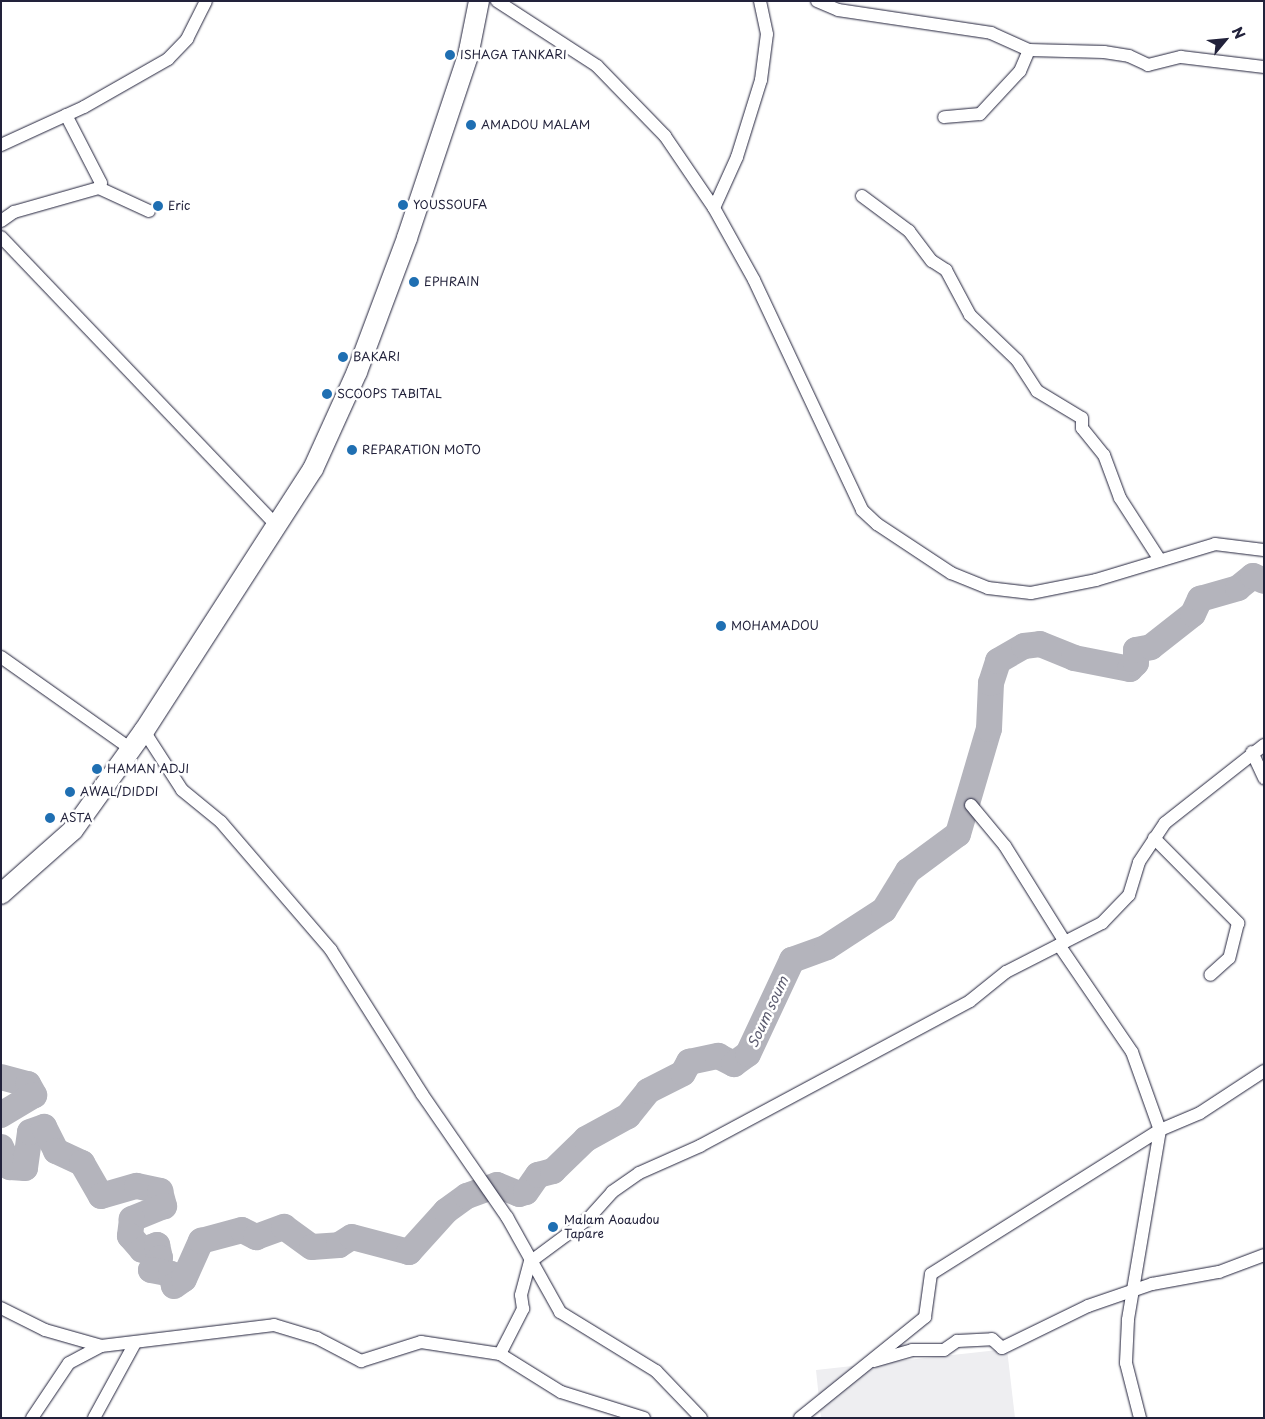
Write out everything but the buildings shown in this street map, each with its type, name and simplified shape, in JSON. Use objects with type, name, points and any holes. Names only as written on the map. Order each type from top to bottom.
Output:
[{"type":"main road","points":[[1,894],[74,830],[144,731],[313,469],[357,372],[468,56],[478,1]]},
{"type":"street","points":[[1,145],[66,115],[168,58],[188,39],[206,1]]},
{"type":"street","points":[[497,1],[597,66],[665,136],[714,208],[754,280],[862,510],[877,524],[951,573],[988,588],[1031,593],[1096,580],[1215,544],[1264,550]]},
{"type":"street","points":[[714,208],[737,157],[760,80],[767,34],[760,1]]},
{"type":"street","points":[[816,1],[838,10],[991,33],[1029,50],[1104,52],[1129,56],[1148,65],[1181,57],[1264,67]]},
{"type":"street","points":[[944,117],[980,114],[1020,71],[1029,50]]},
{"type":"street","points":[[66,115],[101,183],[99,188]]},
{"type":"street","points":[[1,221],[14,212],[99,188],[149,211]]},
{"type":"street","points":[[862,196],[909,231],[932,261],[946,270],[970,316],[1017,360],[1037,391],[1082,418],[1082,428],[1104,455],[1120,498],[1160,560]]},
{"type":"street","points":[[1,237],[277,526]]},
{"type":"street","points":[[1,657],[131,749]]},
{"type":"street","points":[[144,731],[182,790],[221,822],[331,950],[422,1094],[508,1217],[530,1262],[560,1312],[656,1371],[701,1418]]},
{"type":"street","points":[[500,1354],[523,1309],[521,1295],[530,1262],[640,1173],[700,1146],[970,1001],[1006,972],[1115,914],[1154,838],[1165,823],[1264,744]]},
{"type":"street","points":[[1252,752],[1264,778]]},
{"type":"street","points":[[971,805],[1005,846],[1062,943],[1132,1052],[1160,1130],[1131,1292],[1126,1363],[1140,1418]]},
{"type":"street","points":[[1154,838],[1238,923],[1229,958],[1210,975]]},
{"type":"street","points":[[800,1418],[925,1317],[931,1274],[1160,1130],[1200,1114],[1264,1071]]},
{"type":"street","points":[[867,1363],[912,1350],[944,1350],[957,1341],[992,1339],[1002,1348],[1088,1306],[1186,1276],[1219,1272],[1264,1255]]},
{"type":"street","points":[[1,1308],[45,1330],[102,1346],[135,1343],[160,1336],[274,1325],[317,1338],[361,1362],[421,1342],[500,1354],[561,1392],[644,1418]]},
{"type":"street","points":[[94,1418],[135,1343]]},
{"type":"street","points":[[32,1418],[70,1363],[102,1346]]},
{"type":"shaded area","points":[[1007,1349],[1015,1418],[821,1418],[816,1370]]},
{"type":"waterway","name":"Soum soum","points":[[1,1147],[10,1167],[25,1168],[30,1132],[44,1127],[56,1151],[82,1163],[101,1196],[137,1186],[160,1191],[164,1206],[132,1219],[130,1236],[142,1250],[157,1245],[160,1258],[151,1270],[171,1274],[174,1286],[184,1279],[201,1241],[242,1230],[256,1237],[284,1227],[312,1247],[339,1245],[352,1237],[409,1252],[446,1211],[467,1196],[497,1185],[519,1194],[526,1192],[538,1175],[553,1171],[586,1139],[628,1116],[648,1091],[683,1073],[689,1062],[718,1056],[734,1064],[748,1054],[792,960],[827,947],[884,910],[908,871],[958,834],[989,729],[991,683],[998,661],[1024,646],[1040,644],[1074,658],[1130,669],[1136,663],[1136,650],[1151,647],[1193,614],[1200,599],[1238,588],[1253,576],[1264,581]]},
{"type":"waterway","name":"Soum soum","points":[[1,1077],[28,1084],[34,1095],[1,1115]]},
{"type":"place","name":"ISHAGA TANKARI","points":[[450,55]]},
{"type":"place","name":"AMADOU MALAM","points":[[471,125]]},
{"type":"place","name":"YOUSSOUFA","points":[[403,205]]},
{"type":"place","name":"Eric","points":[[158,206]]},
{"type":"place","name":"EPHRAIN","points":[[414,282]]},
{"type":"place","name":"BAKARI","points":[[343,357]]},
{"type":"place","name":"SCOOPS TABITAL","points":[[327,394]]},
{"type":"place","name":"REPARATION MOTO","points":[[352,450]]},
{"type":"place","name":"MOHAMADOU","points":[[721,626]]},
{"type":"place","name":"HAMAN ADJI","points":[[97,769]]},
{"type":"place","name":"AWAL/DIDDI","points":[[70,792]]},
{"type":"place","name":"ASTA","points":[[50,818]]},
{"type":"place","name":"Malam Aoaudou Tapare","points":[[553,1227]]}]
